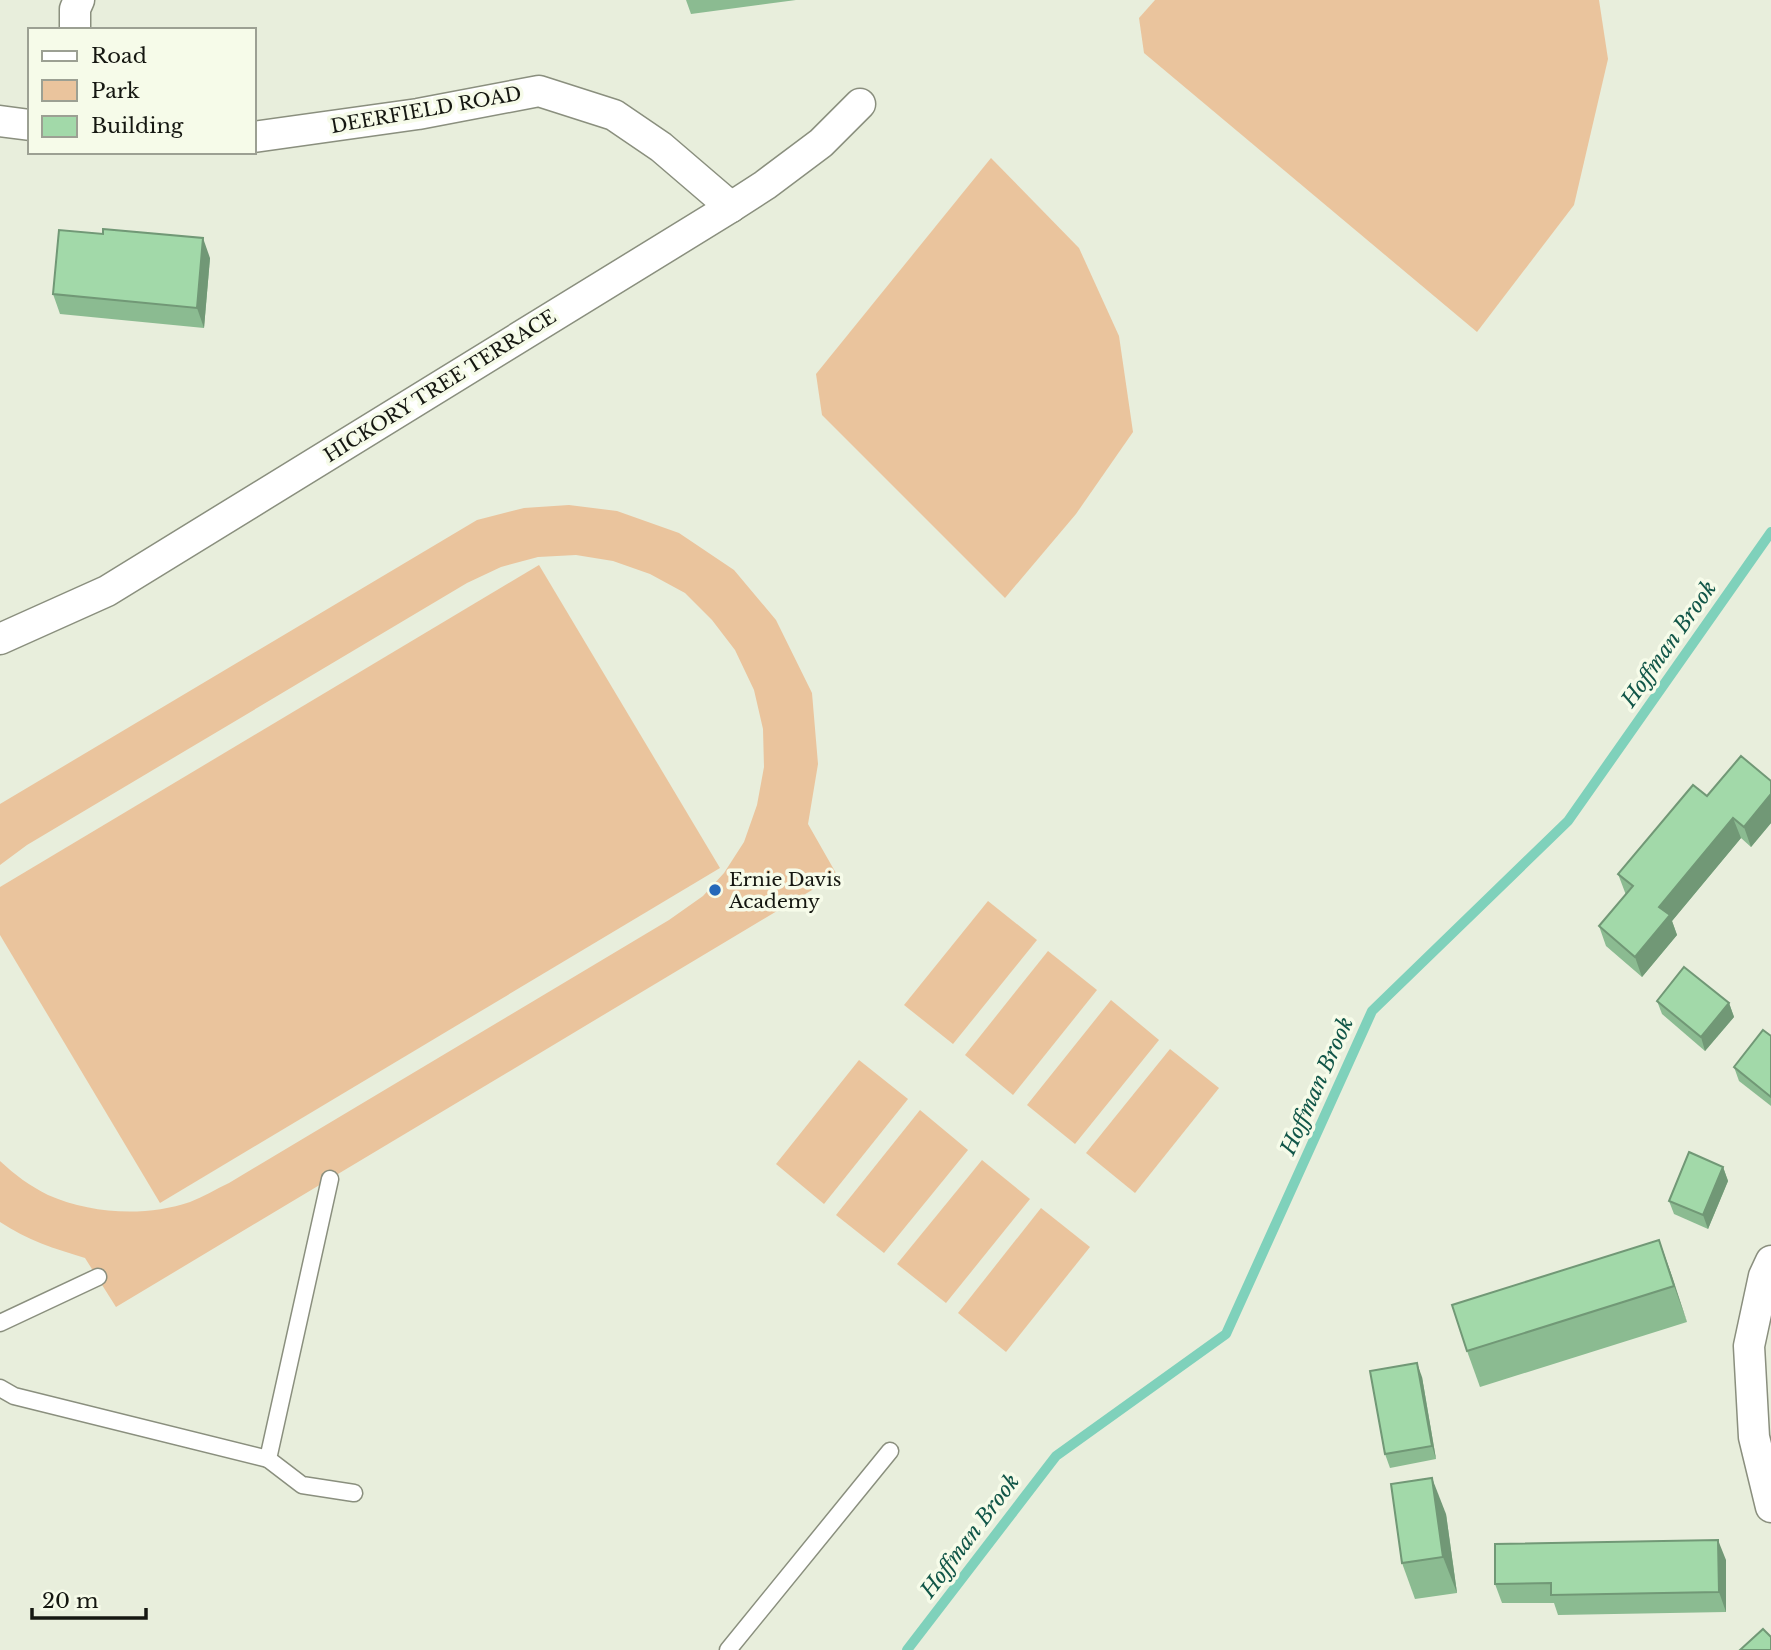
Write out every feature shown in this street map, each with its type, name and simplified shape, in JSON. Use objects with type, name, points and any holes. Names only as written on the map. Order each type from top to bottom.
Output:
[{"type":"street","points":[[75,28],[75,9],[79,0]]},
{"type":"street","name":"DEERFIELD ROAD","points":[[256,137],[418,114],[539,91],[614,115],[661,147],[731,207]]},
{"type":"street","name":"HICKORY TREE TERRACE","points":[[0,639],[107,591],[731,207],[821,143],[860,104]]},
{"type":"street","points":[[0,121],[28,125]]},
{"type":"street","points":[[1771,1261],[1764,1276],[1749,1346],[1754,1437],[1771,1507]]},
{"type":"lane","points":[[268,1459],[330,1179]]},
{"type":"lane","points":[[0,1323],[98,1278]]},
{"type":"lane","points":[[0,1388],[14,1396],[268,1459],[302,1485],[354,1493]]},
{"type":"lane","points":[[728,1650],[890,1451]]},
{"type":"green space","points":[[1155,0],[1599,0],[1608,59],[1574,205],[1477,332],[1144,53],[1139,18]]},
{"type":"green space","points":[[991,158],[1079,248],[1119,336],[1133,432],[1076,514],[1005,598],[822,415],[816,374]]},
{"type":"green space","points":[[569,505],[617,511],[679,533],[734,570],[776,620],[812,693],[818,764],[808,824],[837,875],[116,1307],[85,1258],[31,1239],[0,1222],[0,1161],[23,1180],[48,1195],[100,1210],[137,1211],[173,1207],[195,1200],[229,1183],[669,920],[703,896],[724,873],[744,842],[757,805],[764,767],[763,729],[754,690],[735,650],[712,620],[685,593],[650,574],[613,561],[576,555],[538,557],[501,567],[467,583],[27,845],[0,865],[0,804],[477,520],[524,508]]},
{"type":"green space","points":[[539,565],[720,868],[160,1203],[0,935],[0,887]]},
{"type":"green space","points":[[988,901],[1037,940],[953,1044],[904,1005]]},
{"type":"green space","points":[[1048,951],[1097,990],[1013,1095],[965,1055]]},
{"type":"green space","points":[[1111,1000],[1159,1040],[1075,1144],[1027,1105]]},
{"type":"green space","points":[[1170,1049],[1219,1088],[1135,1193],[1086,1153]]},
{"type":"green space","points":[[859,1060],[908,1099],[824,1204],[776,1164]]},
{"type":"green space","points":[[920,1110],[968,1150],[884,1253],[836,1215]]},
{"type":"green space","points":[[982,1160],[1030,1199],[946,1303],[897,1264]]},
{"type":"green space","points":[[1041,1208],[1090,1247],[1006,1352],[958,1313]]},
{"type":"building","points":[[103,229],[203,238],[197,308],[53,294],[59,230],[103,234]]},
{"type":"building","points":[[1741,756],[1771,781],[1771,794],[1744,827],[1733,818],[1659,907],[1670,915],[1635,957],[1599,926],[1633,886],[1618,874],[1693,785],[1707,796]]},
{"type":"building","points":[[1684,967],[1729,1003],[1701,1037],[1657,1001]]},
{"type":"building","points":[[1763,1030],[1771,1036],[1771,1097],[1734,1067]]},
{"type":"building","points":[[1689,1152],[1723,1167],[1703,1215],[1669,1201]]},
{"type":"building","points":[[1659,1240],[1674,1286],[1467,1351],[1452,1305]]},
{"type":"building","points":[[1417,1363],[1432,1446],[1385,1454],[1370,1371]]},
{"type":"building","points":[[1432,1478],[1443,1557],[1402,1563],[1391,1484]]},
{"type":"building","points":[[1718,1540],[1719,1592],[1551,1595],[1551,1583],[1495,1584],[1495,1544]]},
{"type":"building","points":[[1763,1629],[1771,1637],[1771,1650],[1740,1650]]},
{"type":"waterway","name":"Hoffman Brook","points":[[907,1650],[1056,1456],[1226,1334],[1372,1011],[1568,821],[1771,532]]},
{"type":"place","name":"Ernie Davis Academy","points":[[715,890]]}]
